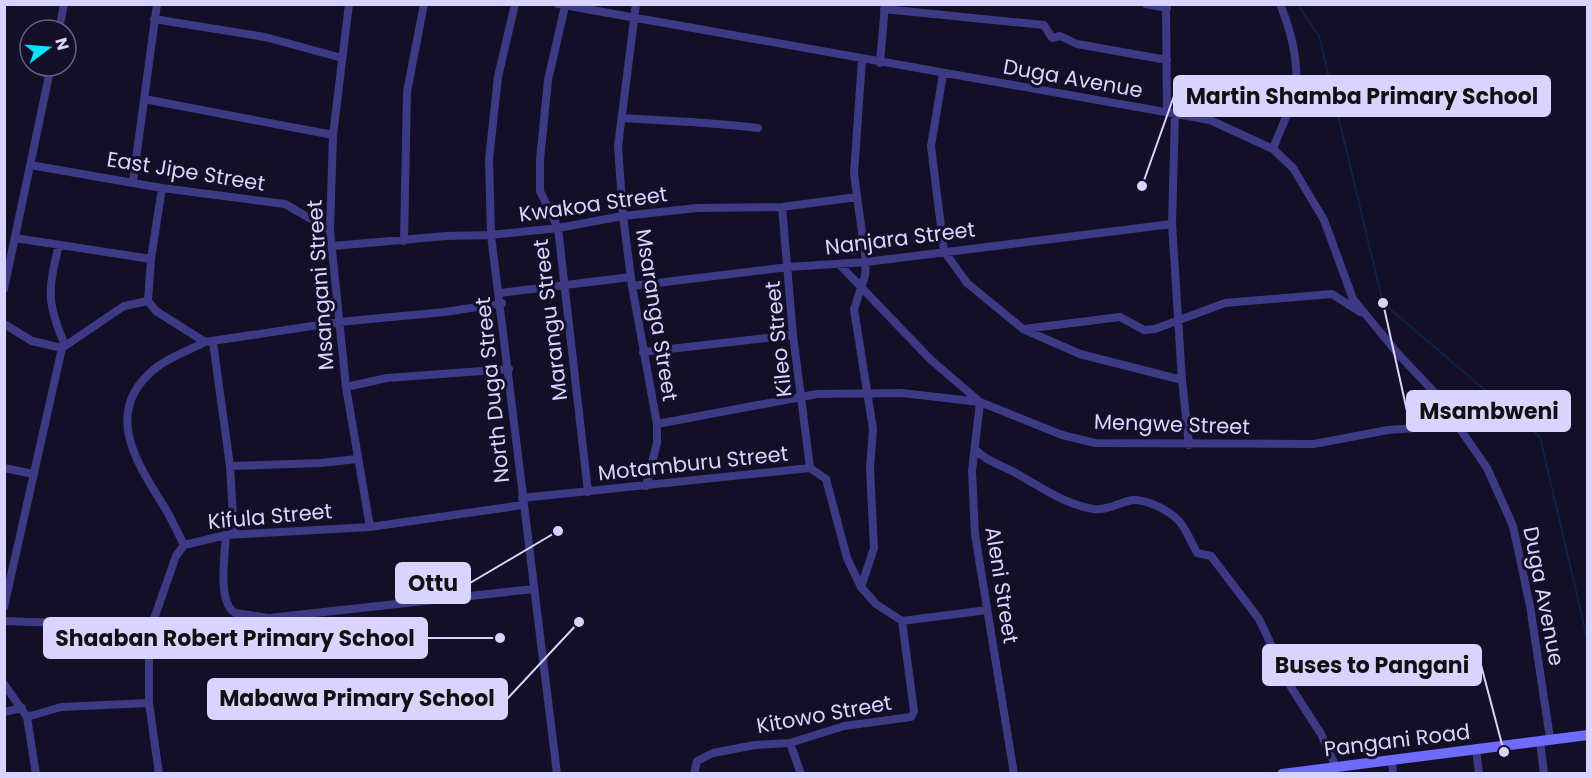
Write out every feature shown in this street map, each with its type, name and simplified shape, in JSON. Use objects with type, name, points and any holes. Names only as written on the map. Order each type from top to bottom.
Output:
[{"type":"main road","name":"Pangani Road","points":[[1282,774],[1587,735]]},
{"type":"street","points":[[134,181],[157,4]]},
{"type":"street","name":"Msangani Street","points":[[349,4],[333,135],[330,230],[346,387],[370,527]]},
{"type":"street","points":[[404,241],[407,92],[424,4]]},
{"type":"street","name":"North Duga Street","points":[[515,4],[498,77],[489,159],[492,235],[509,369],[522,501],[557,774]]},
{"type":"street","name":"Msaranga Street","points":[[636,4],[618,146],[623,216],[632,286],[657,424],[657,443],[646,486]]},
{"type":"street","points":[[1146,4],[1167,6],[1172,224],[1182,380],[1189,445]]},
{"type":"street","points":[[1273,149],[1296,84],[1295,57],[1280,4]]},
{"type":"street","name":"Duga Avenue","points":[[562,5],[1210,120],[1273,149],[1293,168],[1324,220],[1353,299],[1364,315],[1436,394],[1487,468],[1514,526],[1530,606],[1545,740],[1544,774]]},
{"type":"street","name":"Marangu Street","points":[[562,5],[548,80],[540,160],[540,190],[558,228],[588,492]]},
{"type":"street","points":[[880,63],[884,7],[1044,25],[1052,38],[1060,36],[1077,44],[1167,60]]},
{"type":"street","points":[[154,20],[265,37],[342,58]]},
{"type":"street","points":[[861,587],[874,548],[870,469],[874,446],[869,391],[856,330],[854,309],[865,276],[866,262],[854,159],[862,60]]},
{"type":"street","points":[[943,74],[931,146],[944,251],[967,283],[1023,329],[1080,354],[1182,380]]},
{"type":"street","points":[[4,289],[6,270],[15,238],[48,78]]},
{"type":"street","points":[[144,99],[333,135]]},
{"type":"street","points":[[622,118],[702,121],[758,128]]},
{"type":"street","name":"East Jipe Street","points":[[30,165],[134,181],[162,188],[285,204],[330,230]]},
{"type":"street","points":[[162,188],[151,259],[148,301],[156,311],[209,342]]},
{"type":"street","name":"Kwakoa Street","points":[[333,246],[446,236],[492,235],[697,208],[782,207],[857,197]]},
{"type":"street","name":"Kileo Street","points":[[782,207],[793,335],[810,468]]},
{"type":"street","name":"Nanjara Street","points":[[632,286],[788,267],[866,262],[1172,224]]},
{"type":"street","points":[[15,238],[151,259]]},
{"type":"street","points":[[4,607],[64,347],[49,300],[51,280],[60,245]]},
{"type":"street","name":"Mengwe Street","points":[[839,264],[930,359],[980,402],[1062,435],[1095,442],[1189,445],[1314,444],[1388,430],[1457,425]]},
{"type":"street","points":[[500,293],[631,276]]},
{"type":"street","points":[[1023,329],[1120,317],[1144,330],[1179,321],[1225,303],[1332,294],[1364,315]]},
{"type":"street","points":[[4,324],[32,341],[64,347],[124,306],[148,301]]},
{"type":"street","points":[[184,545],[134,457],[126,427],[130,401],[140,383],[157,366],[209,342],[339,322],[445,312],[501,303]]},
{"type":"street","points":[[643,352],[793,335]]},
{"type":"street","points":[[209,342],[230,466],[230,535],[223,583],[227,605],[235,613],[269,618],[534,589]]},
{"type":"street","points":[[346,387],[387,378],[509,369]]},
{"type":"street","points":[[657,424],[802,395],[869,391],[980,402]]},
{"type":"street","name":"Aleni Street","points":[[980,402],[972,501],[1014,774]]},
{"type":"street","points":[[975,449],[984,459],[1009,469],[1049,494],[1070,502],[1092,509],[1106,509],[1129,501],[1143,501],[1181,523],[1197,553],[1211,556],[1259,619],[1291,687],[1321,734],[1336,767]]},
{"type":"street","points":[[230,466],[307,462],[321,464],[357,459]]},
{"type":"street","points":[[4,468],[34,474]]},
{"type":"street","name":"Motamburu Street","points":[[522,501],[810,468],[826,479],[847,558],[861,587],[876,604],[902,621]]},
{"type":"street","name":"Kifula Street","points":[[159,774],[149,703],[149,633],[176,556],[184,545],[230,535],[370,527],[522,501]]},
{"type":"street","points":[[902,621],[987,610]]},
{"type":"street","points":[[4,621],[88,624],[149,633]]},
{"type":"street","name":"Kitowo Street","points":[[694,774],[697,761],[713,753],[755,745],[790,743],[844,726],[910,717],[914,711],[902,621]]},
{"type":"street","points":[[4,684],[27,717],[36,774]]},
{"type":"street","points":[[27,717],[62,707],[149,703]]},
{"type":"street","points":[[4,712],[22,708]]},
{"type":"street","points":[[790,743],[801,774]]},
{"type":"street","points":[[1476,749],[1479,774]]},
{"type":"street","points":[[1392,760],[1393,774]]},
{"type":"waterway","points":[[1297,4],[1319,36],[1383,303],[1540,437],[1588,642]]},
{"type":"place","name":"Martin Shamba Primary School","points":[[1142,186]]},
{"type":"place","name":"Msambweni","points":[[1383,303]]},
{"type":"place","name":"Ottu","points":[[558,531]]},
{"type":"place","name":"Mabawa Primary School","points":[[579,622]]},
{"type":"place","name":"Shaaban Robert Primary School","points":[[500,638]]},
{"type":"place","name":"Buses to Pangani","points":[[1504,752]]}]
